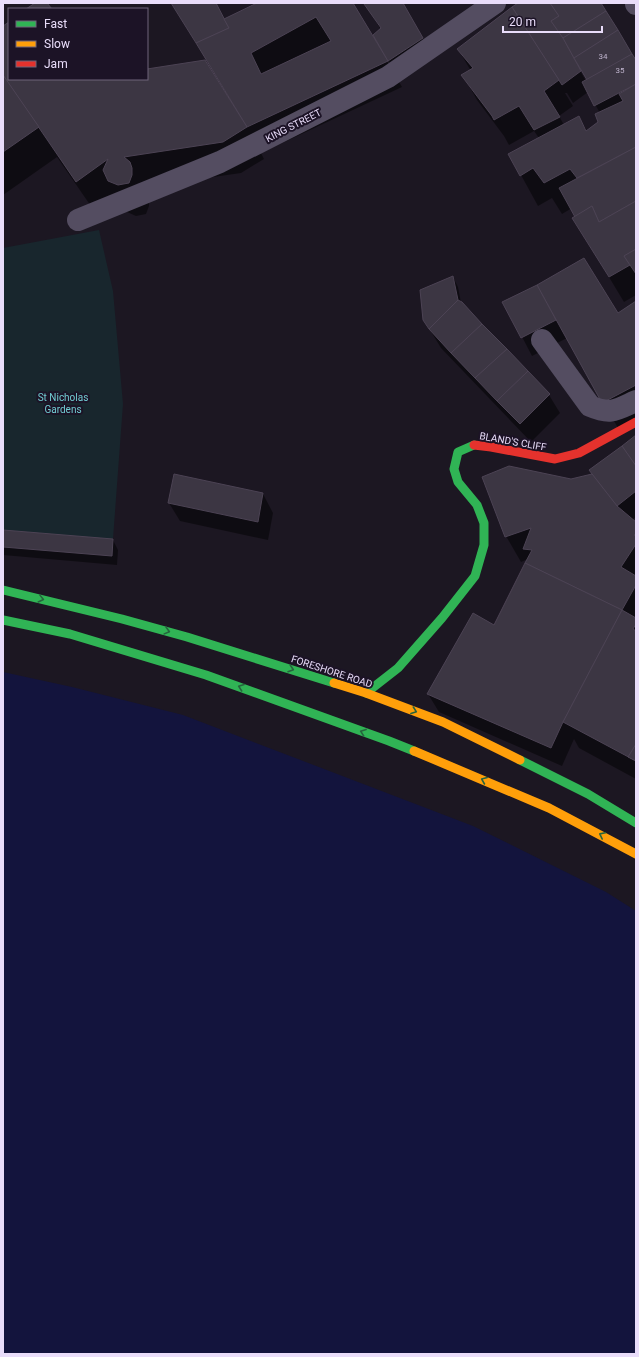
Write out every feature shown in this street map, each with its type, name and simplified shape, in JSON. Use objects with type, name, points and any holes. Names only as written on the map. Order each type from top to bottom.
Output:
[{"type":"street","name":"KING STREET","points":[[78,220],[220,162],[388,77],[495,3]]},
{"type":"street","points":[[542,340],[590,406],[600,410],[613,411],[636,401]]},
{"type":"street","name":"BLAND'S CLIFF","points":[[366,693],[398,668],[442,618],[474,576],[484,545],[484,523],[477,505],[458,482],[454,469],[458,452],[472,445],[491,447],[554,459],[579,453],[636,422]]},
{"type":"street","name":"FORESHORE ROAD","points":[[3,590],[122,619],[187,637],[366,693],[443,722],[588,794],[636,822]]},
{"type":"street","points":[[3,620],[70,634],[206,674],[388,741],[549,808],[636,854]]},
{"type":"green space","name":"St Nicholas Gardens","points":[[99,230],[113,291],[123,404],[113,539],[3,530],[3,248]]},
{"type":"shaded area","points":[[3,672],[72,687],[183,715],[473,826],[606,892],[636,911],[636,1354],[3,1354]]},
{"type":"building","points":[[35,3],[47,3],[51,8],[28,8]]},
{"type":"building","points":[[171,3],[216,3],[229,28],[196,43]]},
{"type":"building","points":[[257,3],[353,3],[388,61],[247,127],[196,43],[229,28],[224,19]],"holes":[[[316,17],[331,41],[261,74],[251,53]]]},
{"type":"building","points":[[403,3],[423,38],[388,61],[373,35],[381,28],[364,4]]},
{"type":"building","points":[[518,3],[550,3],[559,16],[551,21],[563,38],[581,71],[562,85],[512,7]]},
{"type":"building","points":[[550,3],[601,3],[606,11],[563,38],[551,21],[559,16]]},
{"type":"building","points":[[512,7],[559,80],[544,91],[560,117],[534,130],[519,106],[494,120],[461,75],[473,68],[457,49]]},
{"type":"building","points":[[606,11],[618,30],[574,58],[563,38]]},
{"type":"building","points":[[8,23],[8,80],[148,80],[148,69],[205,60],[247,127],[223,142],[124,157],[130,162],[132,168],[132,175],[129,183],[118,185],[108,181],[103,170],[108,159],[76,182],[3,75],[3,26]]},
{"type":"building","points":[[618,30],[632,54],[587,80],[574,58]]},
{"type":"building","points":[[632,54],[636,60],[636,84],[594,106],[582,82]]},
{"type":"building","points":[[3,75],[39,127],[3,152]]},
{"type":"building","points":[[636,84],[636,147],[577,178],[570,169],[544,183],[533,168],[520,176],[508,154],[579,116],[586,131],[598,122],[595,114],[623,101],[619,94]]},
{"type":"building","points":[[636,147],[636,201],[599,222],[592,206],[575,217],[559,188]]},
{"type":"building","points":[[636,201],[636,249],[624,256],[630,265],[609,277],[572,218],[592,206],[599,222]]},
{"type":"building","points":[[636,249],[636,274],[624,256]]},
{"type":"building","points":[[584,258],[618,313],[636,301],[636,385],[602,403],[537,285]]},
{"type":"building","points":[[453,276],[458,300],[429,329],[423,320],[420,290]]},
{"type":"building","points":[[537,285],[556,320],[521,338],[502,302]]},
{"type":"building","points":[[458,300],[462,302],[482,324],[451,353],[429,329]]},
{"type":"building","points":[[482,324],[507,349],[475,378],[451,353]]},
{"type":"building","points":[[507,349],[528,371],[497,401],[475,378]]},
{"type":"building","points":[[528,371],[550,394],[520,424],[497,401]]},
{"type":"building","points":[[636,435],[636,466],[622,446]]},
{"type":"building","points":[[622,446],[636,466],[636,491],[617,506],[589,470]]},
{"type":"building","points":[[509,466],[571,479],[592,474],[617,506],[636,522],[636,534],[634,535],[636,536],[636,544],[621,567],[636,576],[636,585],[622,610],[525,563],[532,550],[523,549],[531,528],[505,537],[482,477]]},
{"type":"building","points":[[174,474],[263,493],[258,522],[168,503]]},
{"type":"building","points":[[3,530],[113,539],[112,556],[3,547]]},
{"type":"building","points":[[525,563],[622,610],[563,722],[551,748],[427,694],[473,613],[494,625]]},
{"type":"building","points":[[622,610],[636,618],[636,624],[633,629],[636,631],[636,761],[563,722]]},
{"type":"building","points":[[636,744],[636,761],[628,757]]},
{"type":"traffic: fast","points":[[366,693],[398,668],[442,618],[475,576],[484,545],[484,523],[477,505],[458,482],[454,469],[458,452],[474,445]]},
{"type":"traffic: fast","points":[[3,590],[122,619],[187,637],[334,683]]},
{"type":"traffic: fast","points":[[3,620],[70,634],[206,675],[414,751]]},
{"type":"traffic: fast","points":[[520,760],[588,794],[636,823]]},
{"type":"traffic: slow","points":[[334,683],[366,693],[443,722],[520,760]]},
{"type":"traffic: slow","points":[[414,751],[549,808],[636,854]]},
{"type":"traffic: jam","points":[[474,445],[555,459],[579,453],[636,422]]}]
